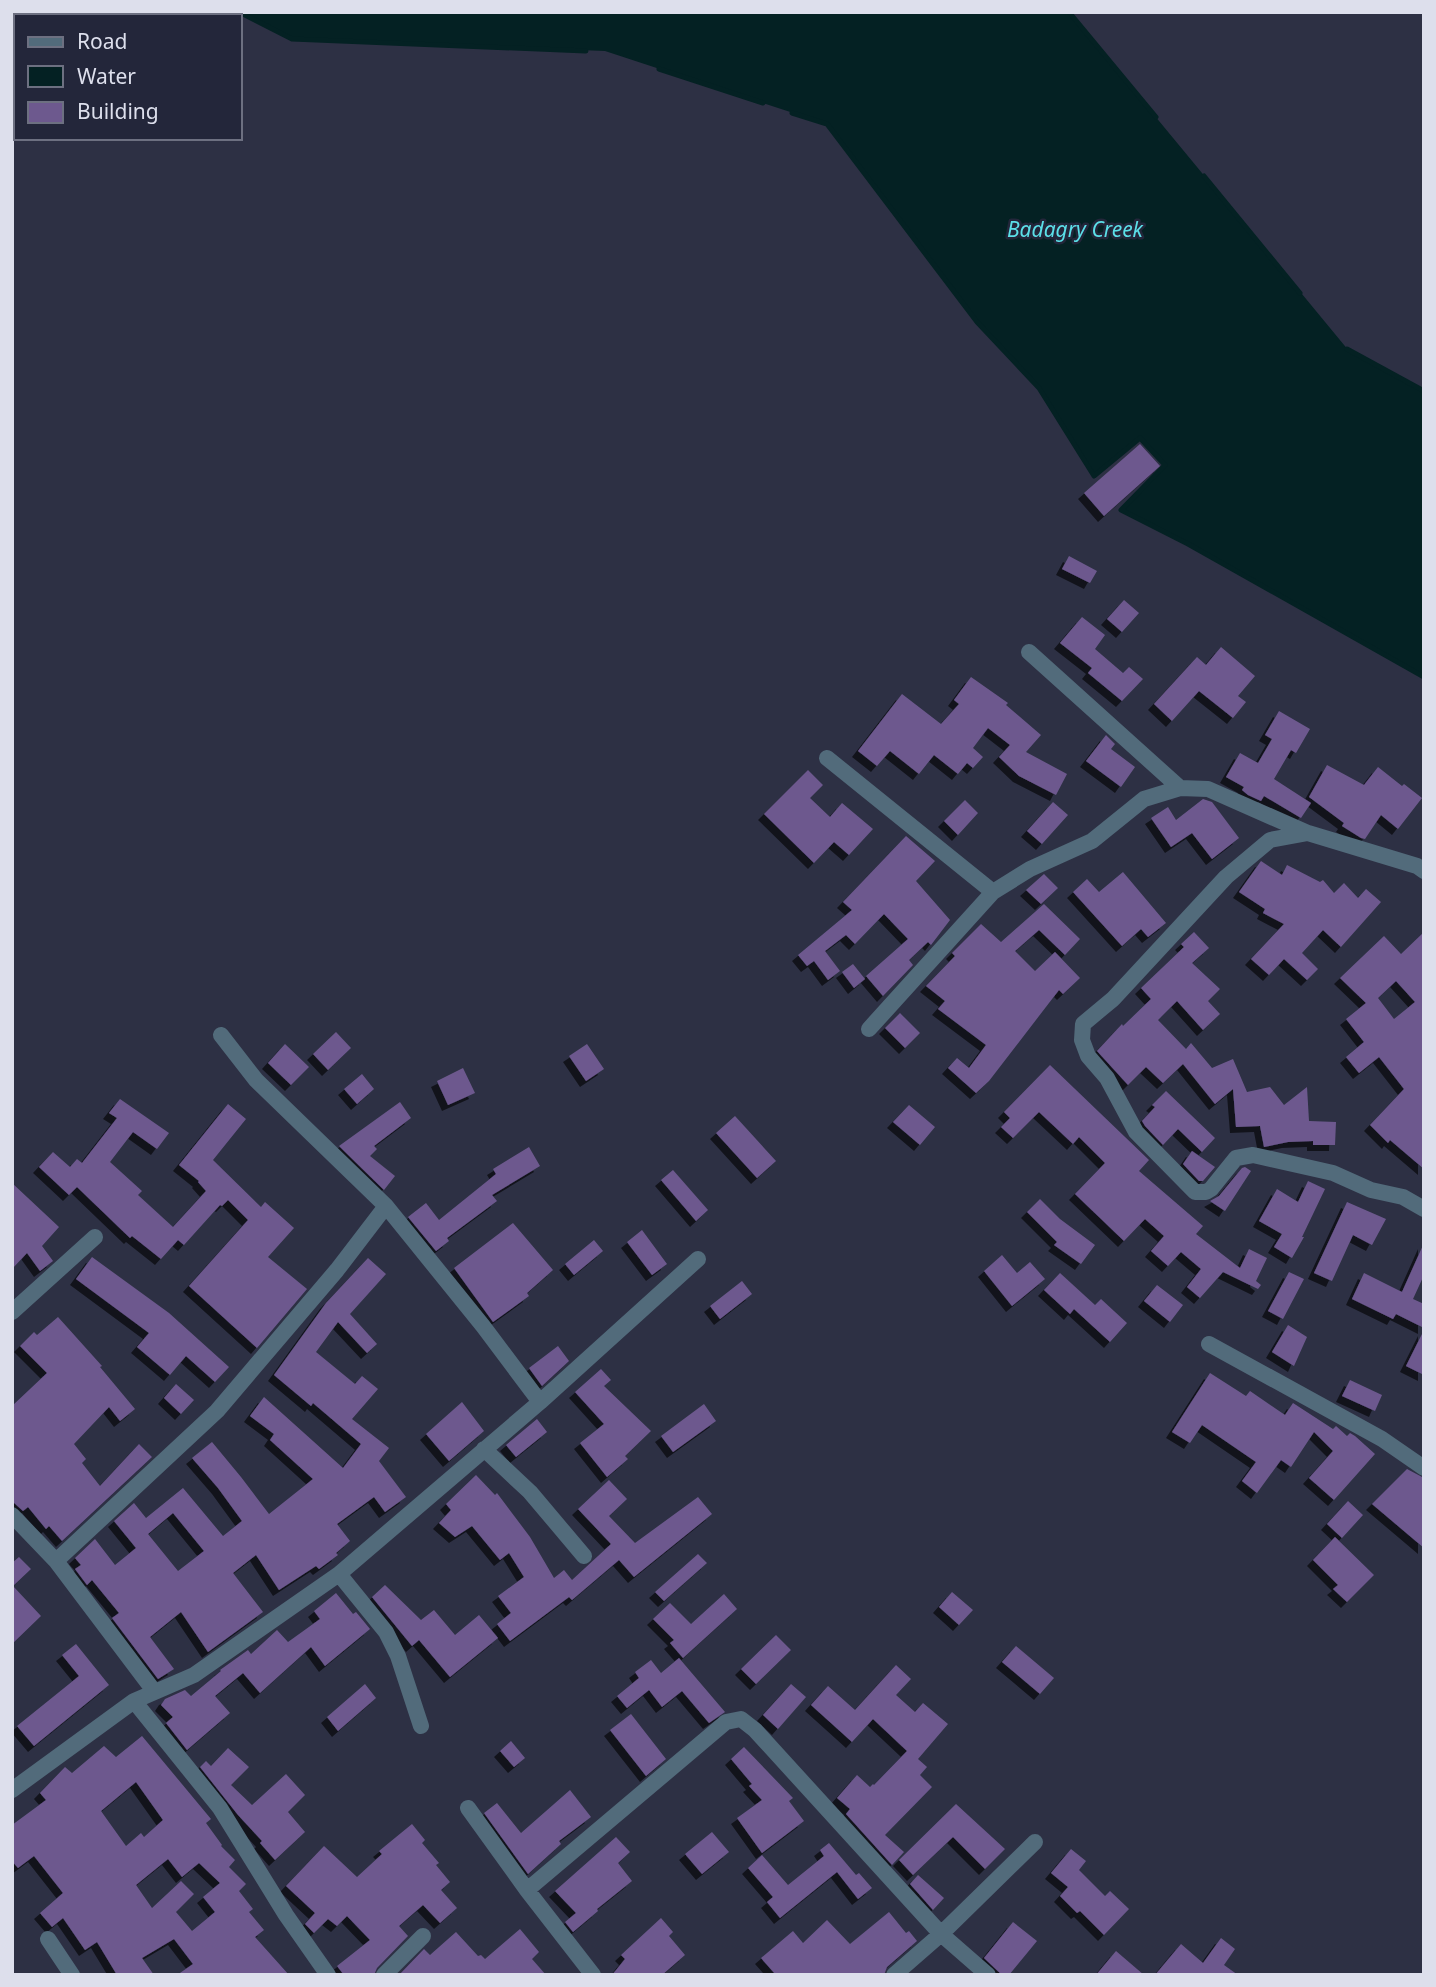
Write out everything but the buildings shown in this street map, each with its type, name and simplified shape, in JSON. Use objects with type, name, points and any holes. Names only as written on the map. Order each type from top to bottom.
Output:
[{"type":"street","points":[[1029,652],[1180,788]]},
{"type":"street","points":[[827,758],[993,892]]},
{"type":"street","points":[[869,1029],[993,892],[1030,869],[1092,841],[1144,799],[1180,788],[1208,789],[1308,833],[1417,866],[1424,871]]},
{"type":"street","points":[[1308,833],[1270,840],[1226,877],[1114,999],[1083,1024],[1082,1040],[1088,1056],[1107,1078],[1136,1132],[1195,1192],[1211,1189],[1236,1158],[1252,1155],[1333,1173],[1359,1185],[1403,1197],[1424,1209]]},
{"type":"street","points":[[221,1035],[256,1080],[386,1206],[483,1326],[540,1402]]},
{"type":"street","points":[[56,1561],[217,1411],[337,1270],[386,1206]]},
{"type":"street","points":[[12,1312],[95,1237]]},
{"type":"street","points":[[12,1790],[134,1701],[194,1675],[339,1574],[540,1402],[698,1259]]},
{"type":"street","points":[[1209,1344],[1382,1439],[1424,1468]]},
{"type":"street","points":[[484,1449],[530,1492],[584,1556]]},
{"type":"street","points":[[12,1515],[56,1561],[154,1691]]},
{"type":"street","points":[[339,1574],[386,1632],[398,1656],[421,1726]]},
{"type":"street","points":[[134,1701],[220,1808],[286,1915],[328,1975]]},
{"type":"street","points":[[527,1890],[726,1722],[741,1719],[755,1730],[941,1934],[988,1975]]},
{"type":"street","points":[[468,1808],[593,1975]]},
{"type":"street","points":[[894,1975],[941,1934],[1035,1842]]},
{"type":"street","points":[[384,1975],[423,1936]]},
{"type":"street","points":[[48,1939],[72,1975]]},
{"type":"water","name":"Badagry Creek","points":[[239,12],[1069,12],[1349,351],[1424,391],[1424,677],[1188,544],[1121,510],[1165,465],[1140,438],[1094,476],[1039,388],[977,322],[827,124],[605,51],[292,39]]},
{"type":"waterway","points":[[239,12],[292,39],[586,51]]},
{"type":"waterway","points":[[1069,12],[1156,117]]},
{"type":"waterway","points":[[659,69],[763,103]]},
{"type":"waterway","points":[[792,113],[827,124],[977,322],[1039,388],[1094,476],[1140,438],[1165,465],[1121,510],[1188,544],[1424,677]]},
{"type":"waterway","points":[[1204,176],[1300,293]]},
{"type":"waterway","points":[[1347,349],[1424,391]]}]
